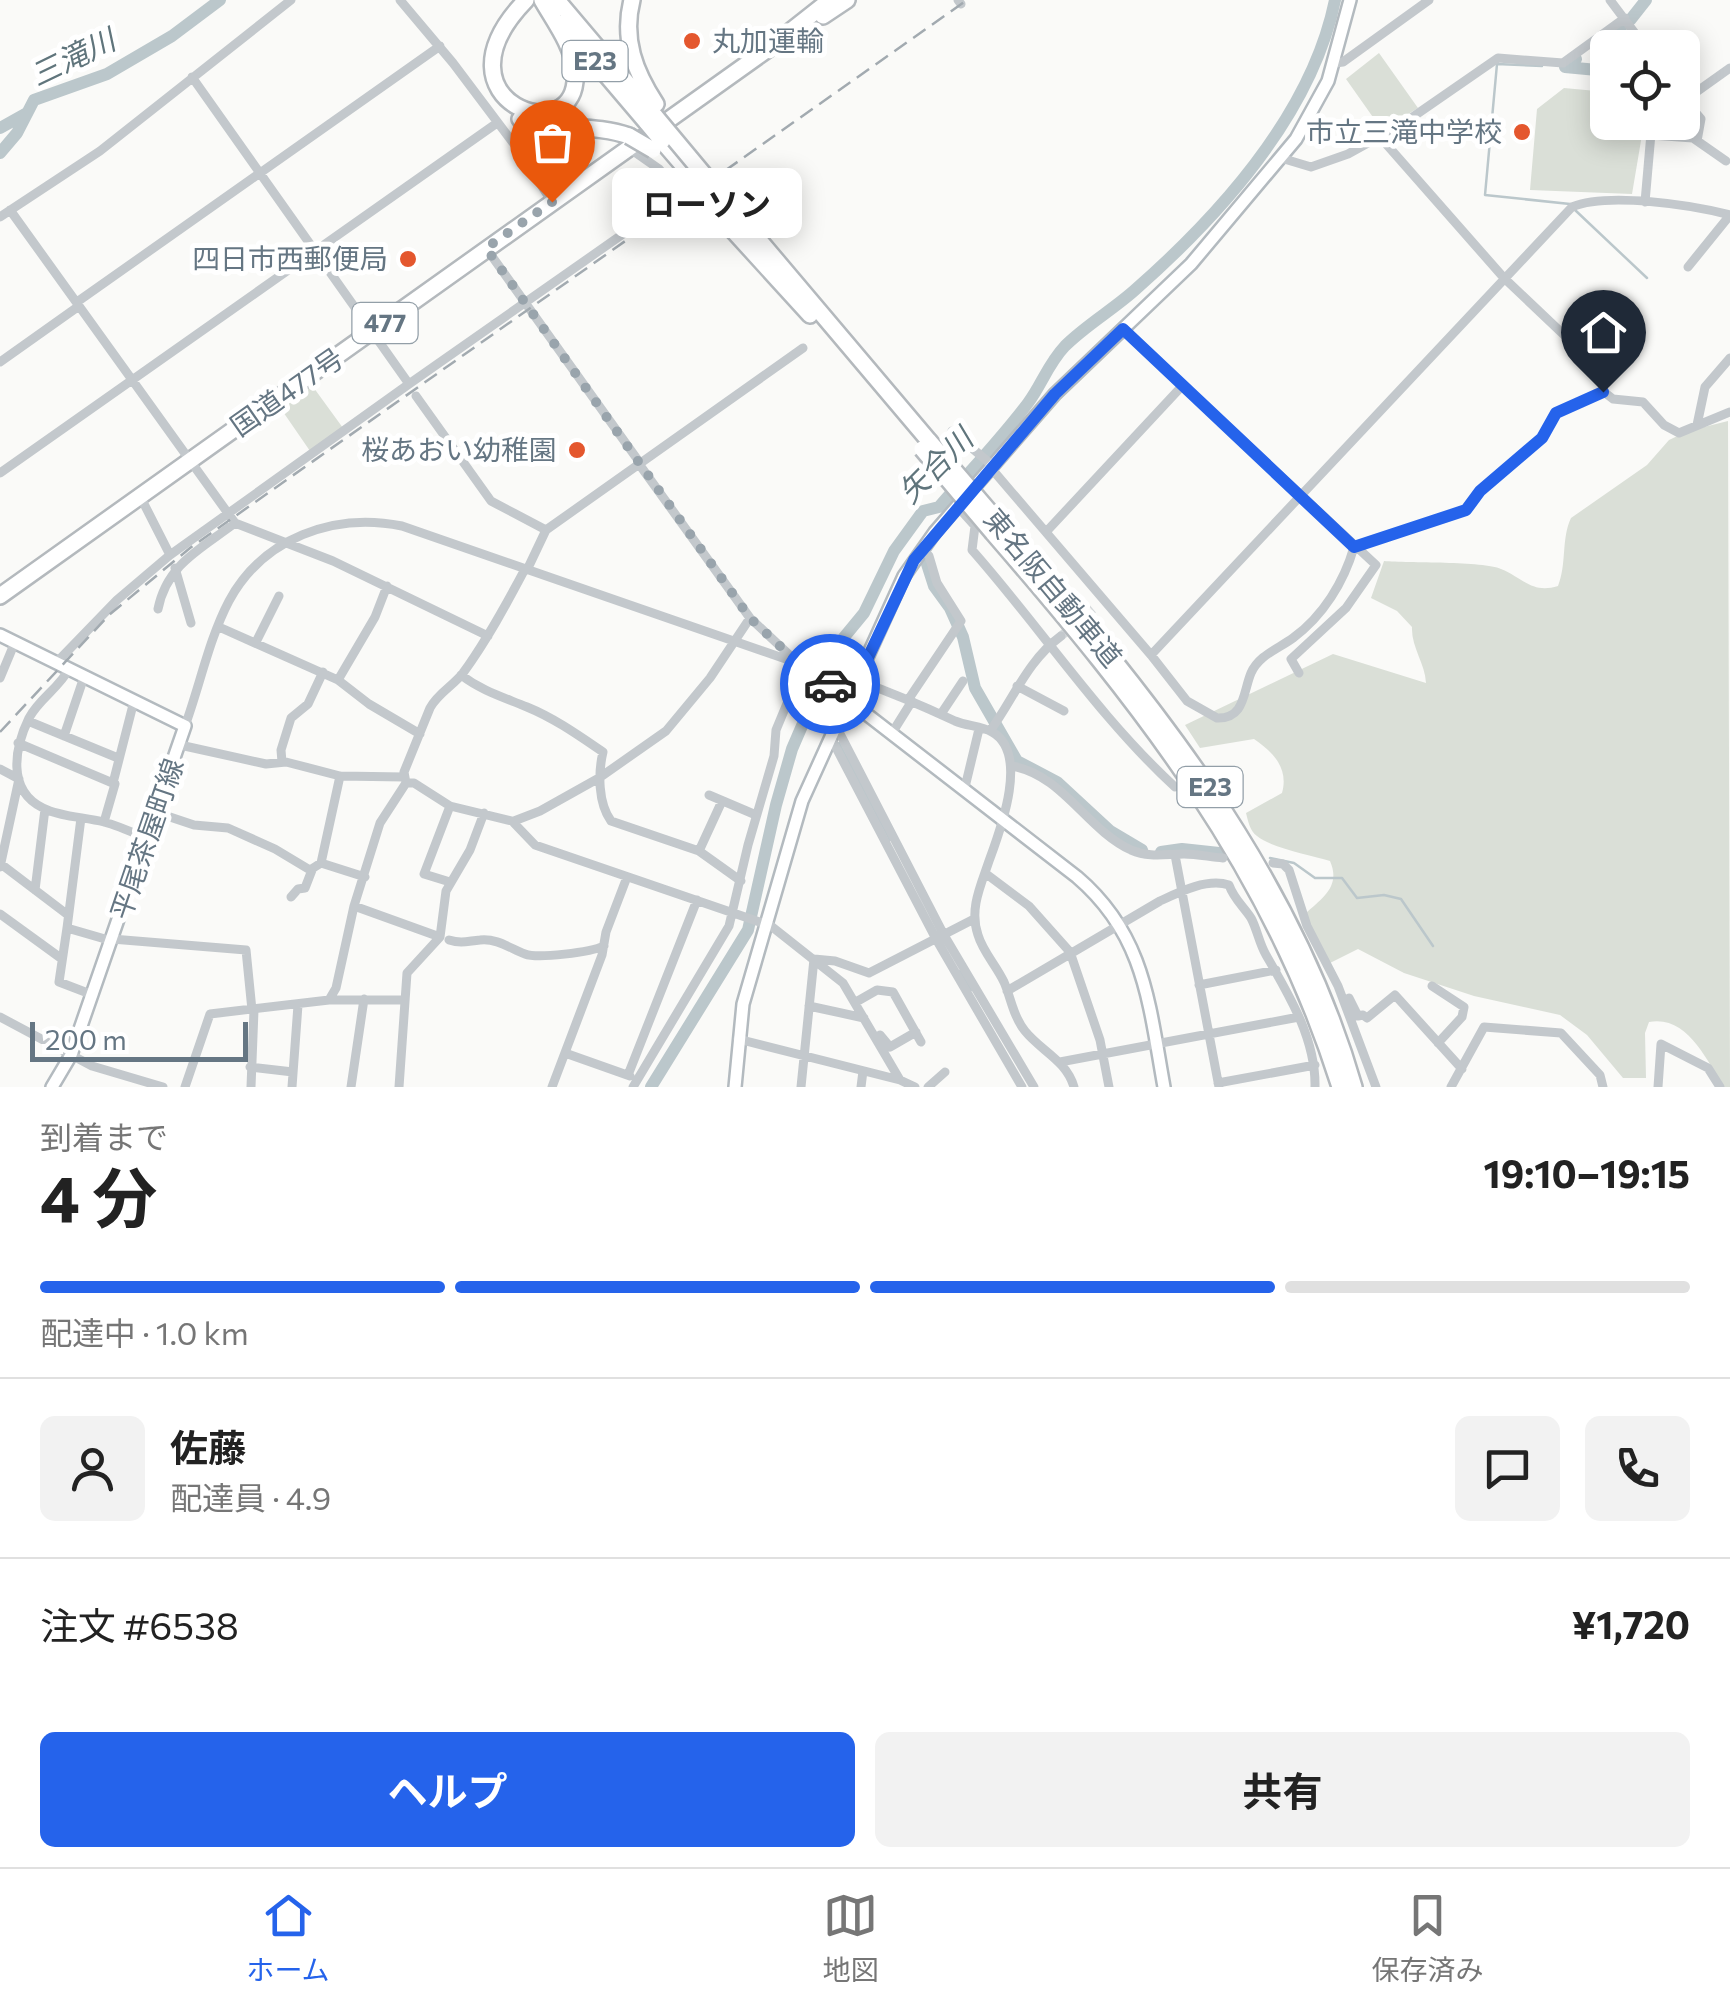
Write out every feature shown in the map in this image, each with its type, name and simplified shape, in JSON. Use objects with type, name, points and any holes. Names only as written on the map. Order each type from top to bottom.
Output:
[{"type":"highway","points":[[515,0],[496,26],[484,58],[489,90],[501,106],[518,118],[539,125],[600,128],[629,142],[658,145]]},
{"type":"highway","points":[[526,0],[498,38],[493,69],[497,86],[508,102],[524,112],[540,114],[564,103],[575,79],[573,60],[543,0]]},
{"type":"highway","name":"東名阪自動車道","points":[[543,0],[654,117],[658,145],[694,177]]},
{"type":"highway","name":"東名阪自動車道","points":[[558,0],[654,117],[694,177],[1154,710],[1231,818],[1303,950],[1354,1087]]},
{"type":"highway","points":[[632,0],[628,30],[631,53],[654,117]]},
{"type":"highway","name":"国道477号","points":[[768,49],[830,0]]},
{"type":"highway","name":"国道477号","points":[[0,596],[372,332],[629,142],[846,0]]},
{"type":"highway","name":"東名阪自動車道","points":[[712,198],[926,445]]},
{"type":"highway","name":"東名阪自動車道","points":[[997,529],[1222,826],[1290,954],[1340,1087]]},
{"type":"street","points":[[0,217],[100,151],[291,0]]},
{"type":"street","points":[[400,0],[440,46],[552,202]]},
{"type":"street","points":[[735,1087],[743,1004],[763,923],[802,801],[904,576],[957,506],[1078,369],[1190,264],[1281,158],[1308,122],[1335,63],[1350,0]]},
{"type":"street","points":[[1335,63],[1356,53],[1429,0]]},
{"type":"street","points":[[1610,0],[1633,30]]},
{"type":"street","points":[[1281,158],[1301,166],[1316,166],[1380,137],[1498,58],[1563,63],[1626,20]]},
{"type":"street","points":[[0,362],[440,46]]},
{"type":"street","points":[[1700,88],[1730,68]]},
{"type":"street","points":[[192,76],[409,384]]},
{"type":"street","points":[[0,473],[497,123]]},
{"type":"street","points":[[1380,137],[1504,278],[1602,370],[1604,392],[1613,399],[1642,402],[1677,433],[1730,412]]},
{"type":"street","points":[[1644,202],[1650,140]]},
{"type":"street","points":[[1690,140],[1726,161]]},
{"type":"street","points":[[148,839],[104,822],[45,809],[28,795],[19,780],[15,766],[18,743],[63,666],[117,600],[170,555],[680,194],[629,142]]},
{"type":"street","points":[[1151,655],[1572,207],[1584,203],[1644,202],[1730,214],[1688,267]]},
{"type":"street","points":[[10,210],[235,523],[333,561],[488,636]]},
{"type":"street","points":[[486,248],[750,618],[801,664],[837,688],[1086,885],[1120,924],[1144,982],[1164,1087]]},
{"type":"street","points":[[1123,329],[1376,565],[1346,608],[1290,659],[1299,673]]},
{"type":"street","points":[[330,1000],[380,824],[405,780],[435,700],[461,675],[488,636],[546,530],[803,348]]},
{"type":"street","points":[[1698,425],[1706,387],[1730,358]]},
{"type":"street","points":[[1046,532],[1183,385]]},
{"type":"street","points":[[952,430],[991,466],[1187,701],[1210,715],[1225,718],[1244,702],[1249,678],[1258,662],[1330,602],[1354,547],[1466,510],[1480,491],[1542,438],[1556,413],[1604,392]]},
{"type":"street","points":[[416,396],[491,501],[546,530]]},
{"type":"street","points":[[140,496],[170,555]]},
{"type":"street","points":[[957,506],[975,526],[972,550],[1128,742],[1174,787]]},
{"type":"street","points":[[158,609],[165,583],[175,568],[235,523]]},
{"type":"street","points":[[185,726],[218,627],[244,579],[260,560],[283,544],[332,525],[381,523],[416,531],[801,664]]},
{"type":"street","points":[[892,733],[957,626],[952,604],[934,577],[928,553],[922,548]]},
{"type":"street","points":[[175,568],[191,623]]},
{"type":"street","points":[[338,680],[376,617],[388,586]]},
{"type":"street","points":[[256,642],[279,596]]},
{"type":"street","points":[[1093,609],[1104,600]]},
{"type":"street","points":[[514,822],[599,778],[666,731],[750,618]]},
{"type":"street","points":[[1306,625],[1317,635]]},
{"type":"street","points":[[218,627],[338,680],[420,734]]},
{"type":"street","name":"平尾茶屋町線","points":[[0,634],[185,726],[72,1055],[52,1087]]},
{"type":"street","points":[[966,783],[990,727],[1016,686],[1061,636]]},
{"type":"street","points":[[0,678],[15,642]]},
{"type":"street","points":[[633,1080],[735,914],[756,815],[774,756],[776,730],[801,664]]},
{"type":"street","points":[[282,762],[281,750],[290,718],[308,704],[322,672]]},
{"type":"street","points":[[461,675],[490,694],[566,727],[603,752],[599,778],[608,819],[699,852],[741,881]]},
{"type":"street","points":[[64,736],[84,677]]},
{"type":"street","points":[[856,680],[941,714],[990,727],[1002,743],[1012,766],[1004,820],[976,901],[974,919],[981,943],[1022,1028],[1060,1062],[1074,1087]]},
{"type":"street","points":[[941,714],[962,681]]},
{"type":"street","points":[[1016,686],[1064,711]]},
{"type":"street","points":[[104,822],[134,701]]},
{"type":"street","points":[[28,721],[118,758]]},
{"type":"street","points":[[834,732],[1022,1087]]},
{"type":"street","points":[[18,743],[113,783]]},
{"type":"street","points":[[180,745],[340,776],[405,780],[450,806],[514,822],[535,846],[763,923],[843,983],[900,1080]]},
{"type":"street","points":[[1012,766],[1053,785],[1109,837],[1129,849],[1146,855],[1223,858]]},
{"type":"street","points":[[0,768],[19,780]]},
{"type":"street","points":[[291,897],[298,888],[305,888],[317,866],[340,776]]},
{"type":"street","points":[[19,780],[1,866],[68,915]]},
{"type":"street","points":[[709,795],[756,815]]},
{"type":"street","points":[[699,852],[722,801]]},
{"type":"street","points":[[450,806],[424,874],[450,882]]},
{"type":"street","points":[[35,890],[45,809]]},
{"type":"street","points":[[0,813],[11,818]]},
{"type":"street","points":[[158,813],[194,825],[228,828],[317,866],[365,878]]},
{"type":"street","points":[[445,938],[442,904],[484,813]]},
{"type":"street","points":[[81,818],[59,982],[92,995]]},
{"type":"street","points":[[1175,855],[1218,1085],[1315,1065]]},
{"type":"street","points":[[1274,863],[1284,864],[1289,870],[1307,926],[1338,986],[1376,1087]]},
{"type":"street","points":[[985,873],[1029,906],[1070,952],[1103,1052],[1110,1087]]},
{"type":"street","points":[[552,1087],[628,877]]},
{"type":"street","points":[[1007,991],[1182,890],[1222,882],[1229,885],[1235,900],[1251,918],[1259,942],[1298,1017],[1315,1065],[1315,1087]]},
{"type":"street","points":[[633,1080],[697,900]]},
{"type":"street","points":[[354,906],[462,944],[496,942],[528,955],[588,952],[604,946]]},
{"type":"street","points":[[0,914],[62,959]]},
{"type":"street","points":[[814,959],[835,961],[869,974],[974,919]]},
{"type":"street","points":[[66,928],[112,940],[246,950],[253,1010],[251,1087]]},
{"type":"street","points":[[940,937],[1034,1087]]},
{"type":"street","points":[[399,1087],[409,969],[445,938]]},
{"type":"street","points":[[800,1087],[814,959]]},
{"type":"street","points":[[1199,985],[1276,970]]},
{"type":"street","points":[[1338,986],[1345,990],[1358,1016],[1366,1018],[1395,995],[1462,1069]]},
{"type":"street","points":[[1432,986],[1464,1007],[1462,1018],[1438,1044]]},
{"type":"street","points":[[808,1006],[868,1023],[890,1048],[919,1037],[893,992],[877,990],[856,1002]]},
{"type":"street","points":[[350,1087],[364,999]]},
{"type":"street","points":[[185,1087],[210,1014],[330,1000],[404,1000]]},
{"type":"street","points":[[292,1087],[298,1005]]},
{"type":"street","points":[[0,1017],[114,1074],[163,1087]]},
{"type":"street","points":[[1060,1062],[1298,1017]]},
{"type":"street","points":[[1467,1087],[1452,1086],[1484,1027],[1560,1033],[1600,1075],[1603,1087]]},
{"type":"street","points":[[738,1040],[915,1087]]},
{"type":"street","points":[[1658,1087],[1662,1044],[1708,1068],[1719,1086]]},
{"type":"street","points":[[565,1053],[633,1080]]},
{"type":"street","points":[[250,1067],[293,1072]]},
{"type":"street","points":[[862,1087],[863,1072]]},
{"type":"street","points":[[928,1087],[946,1072]]},
{"type":"shaded area","points":[[1379,53],[1418,108],[1382,130],[1346,79]]},
{"type":"shaded area","points":[[1564,88],[1590,90],[1590,140],[1641,140],[1632,194],[1530,190],[1537,109]]},
{"type":"shaded area","points":[[311,384],[343,428],[310,451],[279,406]]},
{"type":"shaded area","points":[[1728,421],[1730,1087],[1724,1087],[1703,1053],[1675,1025],[1649,1022],[1645,1033],[1646,1078],[1623,1078],[1587,1035],[1560,1015],[1474,996],[1404,973],[1358,949],[1326,965],[1306,913],[1332,884],[1330,861],[1263,840],[1253,831],[1246,813],[1282,793],[1283,776],[1278,761],[1254,739],[1200,748],[1185,725],[1333,654],[1426,683],[1412,627],[1397,611],[1371,598],[1384,561],[1492,566],[1534,587],[1558,586],[1571,518],[1647,465],[1669,440]]},
{"type":"waterway","name":"三滝川","points":[[0,153],[17,133],[34,100],[107,74],[172,36],[220,0]]},
{"type":"waterway","name":"矢合川","points":[[651,1087],[748,930],[792,749],[836,647],[864,613],[894,551],[923,511],[939,507],[1007,430],[1065,346],[1168,260],[1230,195],[1284,122],[1306,82],[1335,0]]},
{"type":"waterway","points":[[1617,29],[1646,0]]},
{"type":"waterway","points":[[1576,59],[1565,67],[1590,69]]},
{"type":"waterway","points":[[1542,66],[1497,64],[1485,195],[1570,204]]},
{"type":"waterway","name":"三滝川","points":[[0,128],[27,113]]},
{"type":"waterway","points":[[1575,210],[1647,278]]},
{"type":"waterway","points":[[926,561],[934,586],[950,608],[963,637],[975,688],[1017,761],[1057,782],[1110,831],[1142,850]]},
{"type":"waterway","points":[[804,719],[819,722]]},
{"type":"waterway","points":[[839,743],[890,840]]},
{"type":"waterway","points":[[1161,852],[1182,849],[1219,853]]},
{"type":"waterway","points":[[1270,858],[1294,863],[1315,878],[1342,878],[1357,898],[1384,895],[1401,899],[1433,946]]},
{"type":"waterway","points":[[960,971],[971,990]]},
{"type":"tunnel","points":[[1061,636],[1093,609]]},
{"type":"railway","points":[[0,732],[109,615],[190,548],[967,0]]},
{"type":"way so far","points":[[552,202],[486,248],[750,618],[799,664],[830,684]]},
{"type":"place","name":"丸加運輸","points":[[692,41]]},
{"type":"place","name":"市立三滝中学校","points":[[1522,132]]},
{"type":"place","name":"ローソン","points":[[552,202]]},
{"type":"place","name":"四日市西郵便局","points":[[408,259]]},
{"type":"place","name":"桜あおい幼稚園","points":[[577,450]]},
{"type":"route","points":[[830,684],[848,700],[914,560],[1055,394],[1123,329],[1354,547],[1420,528],[1470,508],[1480,491],[1542,438],[1556,413],[1603,392]]}]
